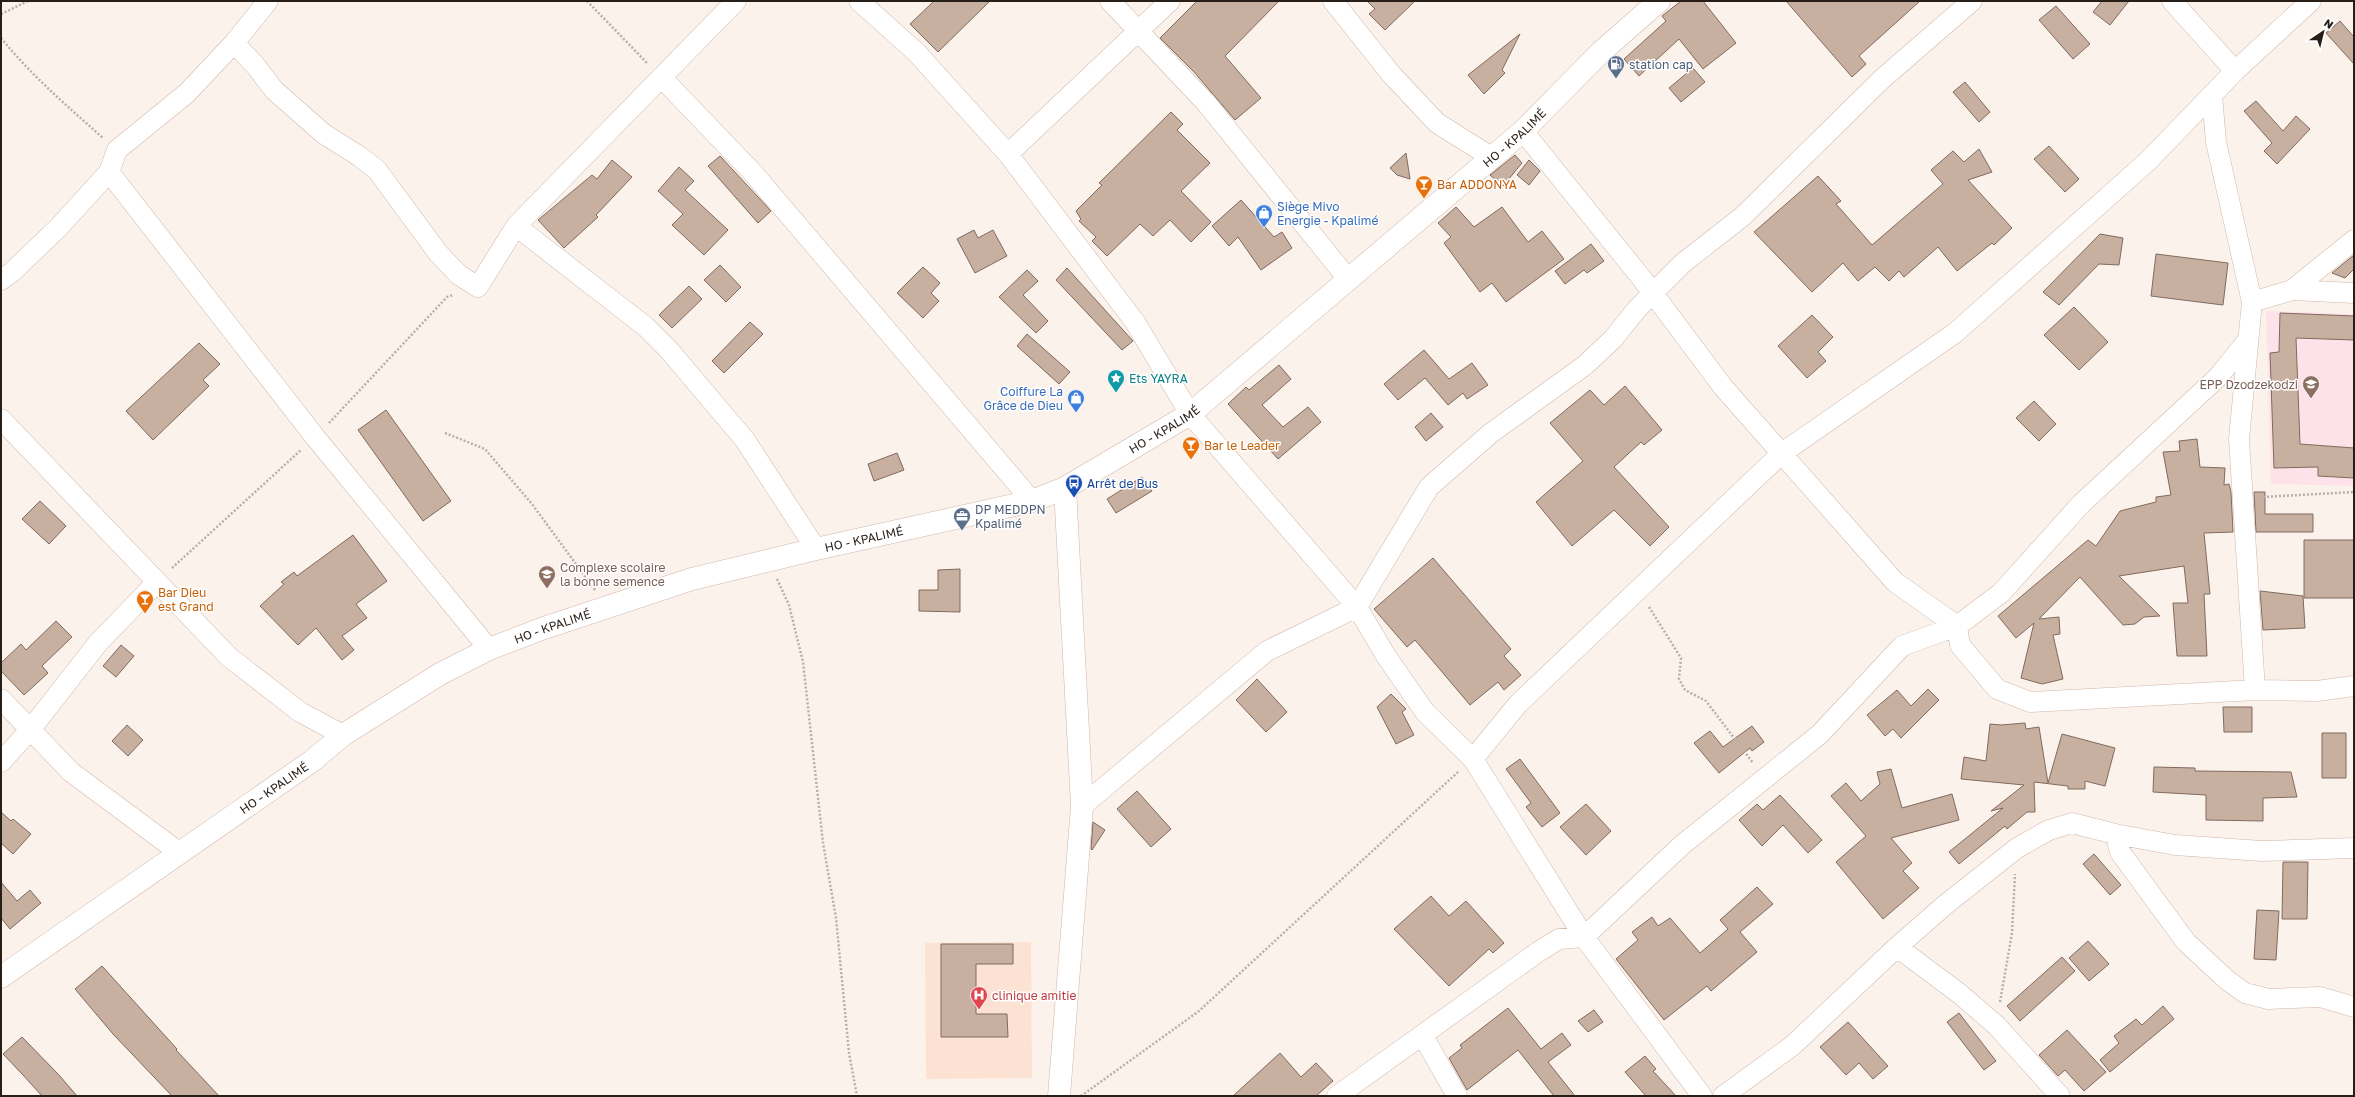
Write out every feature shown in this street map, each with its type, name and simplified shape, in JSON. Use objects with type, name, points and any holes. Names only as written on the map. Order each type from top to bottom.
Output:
[{"type":"main road","name":"HO - KPALIMÉ","points":[[2,973],[180,853],[312,761],[343,735],[440,674],[490,649],[607,607],[692,579],[768,560],[1032,501],[1065,488],[1190,414],[1523,131],[1601,52],[1659,1]]},
{"type":"main road","points":[[1059,1096],[1082,806],[1065,488]]},
{"type":"street","points":[[1,280],[12,272],[58,228],[109,172],[116,150],[186,93],[234,43],[268,1]]},
{"type":"street","points":[[234,43],[255,65],[274,90],[324,134],[360,156],[377,170],[438,254],[459,275],[478,287],[516,226],[736,1]]},
{"type":"street","points":[[859,1],[916,52],[1008,154],[1135,322],[1190,414],[1357,607],[1386,656],[1425,712],[1473,759],[1584,937],[1702,1096]]},
{"type":"street","points":[[1110,1],[1207,104],[1348,279]]},
{"type":"street","points":[[1008,154],[1170,1]]},
{"type":"street","points":[[1333,1],[1391,74],[1437,122],[1491,157]]},
{"type":"street","points":[[1082,806],[1267,651],[1357,607],[1429,487],[1491,432],[1584,366],[1613,339],[1652,294],[1683,263],[1743,216],[1882,80],[1972,1]]},
{"type":"street","points":[[2172,1],[2236,71]]},
{"type":"street","points":[[1473,759],[1518,704],[1782,453],[1955,333],[2148,161],[2236,71],[2311,1]]},
{"type":"street","points":[[661,77],[754,174],[1032,501]]},
{"type":"street","points":[[2212,95],[2216,142],[2252,302],[2247,341],[2239,438],[2255,690]]},
{"type":"street","points":[[1523,131],[1643,280],[1723,387],[1895,582],[1957,626],[1960,645],[1997,689],[2030,702],[2255,690],[2317,691],[2354,686]]},
{"type":"street","points":[[109,172],[315,437],[490,649]]},
{"type":"street","points":[[516,226],[646,327],[668,349],[745,440],[816,549]]},
{"type":"street","points":[[2292,290],[2354,240]]},
{"type":"street","points":[[2252,302],[2292,290],[2354,293]]},
{"type":"street","points":[[1337,1096],[1423,1036],[1538,952],[1559,939],[1584,937],[1682,845],[1765,780],[1820,734],[1902,646],[1957,626],[2000,593],[2081,504],[2218,377],[2247,341]]},
{"type":"street","points":[[1,420],[156,583],[229,657],[300,712],[343,735]]},
{"type":"street","points":[[1,762],[30,730],[98,643],[156,583]]},
{"type":"street","points":[[1,700],[71,772],[180,853]]},
{"type":"street","points":[[1722,1096],[1792,1046],[1945,904],[2017,848],[2050,830],[2072,823],[2115,834],[2175,845],[2262,851],[2354,848]]},
{"type":"street","points":[[2115,834],[2120,852],[2186,942],[2227,980],[2245,993],[2268,999],[2320,997],[2354,1007]]},
{"type":"street","points":[[1897,947],[1960,994],[1997,1026],[2060,1096]]},
{"type":"street","points":[[1423,1036],[1457,1096]]},
{"type":"path","points":[[1,14],[28,1]]},
{"type":"path","points":[[588,1],[661,77]]},
{"type":"path","points":[[1,38],[19,60],[50,91],[116,150]]},
{"type":"path","points":[[445,433],[485,449],[532,504],[607,607]]},
{"type":"path","points":[[2242,499],[2298,494],[2354,492]]},
{"type":"path","points":[[768,560],[790,605],[803,662],[823,843],[836,918],[849,1053],[857,1096]]},
{"type":"path","points":[[1638,590],[1681,658],[1679,679],[1685,690],[1706,701],[1765,780]]},
{"type":"path","points":[[1081,1096],[1198,1011],[1473,759]]},
{"type":"path","points":[[1997,1026],[2012,933],[2017,848]]},
{"type":"shaded area","name":"EPP Dzodzekodzi","points":[[2266,311],[2354,314],[2354,486],[2271,484]]},
{"type":"shaded area","name":"clinique amitie","points":[[1031,942],[1032,1078],[926,1079],[925,943]]},
{"type":"building","points":[[934,1],[990,1],[938,52],[910,24]]},
{"type":"building","points":[[1197,1],[1279,1],[1225,56],[1261,98],[1235,120],[1194,72],[1160,38]]},
{"type":"building","points":[[1367,1],[1415,1],[1385,30],[1369,14],[1375,9]]},
{"type":"building","points":[[1681,1],[1703,1],[1736,43],[1703,69],[1679,39],[1639,76],[1624,59],[1666,21],[1662,16]]},
{"type":"building","points":[[1786,1],[1920,1],[1859,56],[1866,64],[1852,77]]},
{"type":"building","points":[[2102,1],[2129,1],[2110,25],[2093,12]]},
{"type":"building","points":[[2056,6],[2090,44],[2073,59],[2039,20]]},
{"type":"building","points":[[2340,21],[2354,37],[2354,64],[2326,33]]},
{"type":"building","points":[[1520,34],[1502,70],[1505,73],[1484,94],[1468,75]]},
{"type":"building","points":[[1693,68],[1705,82],[1681,102],[1669,88]]},
{"type":"building","points":[[1965,82],[1990,112],[1979,122],[1953,92]]},
{"type":"building","points":[[2256,101],[2283,131],[2296,116],[2310,129],[2277,164],[2264,151],[2272,143],[2244,111]]},
{"type":"building","points":[[1171,112],[1183,124],[1177,130],[1210,163],[1181,191],[1211,222],[1191,242],[1170,220],[1153,236],[1140,224],[1107,256],[1092,241],[1096,237],[1079,221],[1081,219],[1076,211],[1102,185],[1099,183]]},
{"type":"building","points":[[2049,146],[2079,179],[2065,192],[2034,159]]},
{"type":"building","points":[[1979,149],[1992,172],[1968,180],[2012,228],[1994,245],[1992,243],[1957,271],[1938,247],[1904,277],[1899,271],[1889,281],[1875,267],[1858,281],[1843,263],[1812,292],[1754,232],[1818,176],[1841,201],[1836,204],[1872,245],[1943,184],[1931,170],[1953,151],[1964,162]]},
{"type":"building","points":[[1406,153],[1410,179],[1397,175],[1390,168]]},
{"type":"building","points":[[1515,155],[1522,163],[1503,186],[1490,175]]},
{"type":"building","points":[[720,156],[771,211],[758,223],[708,166]]},
{"type":"building","points":[[612,160],[632,177],[596,215],[598,217],[564,248],[538,220],[592,175],[597,179]]},
{"type":"building","points":[[1529,160],[1540,171],[1529,185],[1517,175]]},
{"type":"building","points":[[679,167],[694,181],[685,190],[728,230],[704,255],[672,225],[683,214],[658,191]]},
{"type":"building","points":[[1241,200],[1274,237],[1282,232],[1292,248],[1261,270],[1238,237],[1229,246],[1212,226]]},
{"type":"building","points":[[1456,207],[1474,227],[1502,207],[1528,242],[1542,231],[1564,259],[1506,302],[1492,283],[1480,292],[1444,243],[1451,237],[1438,223]]},
{"type":"building","points":[[974,230],[978,238],[993,230],[1007,256],[975,273],[957,239]]},
{"type":"building","points":[[2100,234],[2123,238],[2119,265],[2099,264],[2059,305],[2043,292]]},
{"type":"building","points":[[1591,244],[1604,261],[1587,273],[1584,270],[1565,284],[1555,271]]},
{"type":"building","points":[[2156,254],[2228,263],[2223,305],[2151,296]]},
{"type":"building","points":[[2354,255],[2354,269],[2345,278],[2332,273]]},
{"type":"building","points":[[720,265],[741,287],[726,302],[704,280]]},
{"type":"building","points":[[923,267],[940,283],[931,293],[939,301],[923,318],[897,293]]},
{"type":"building","points":[[1067,268],[1133,341],[1122,350],[1056,280]]},
{"type":"building","points":[[1027,270],[1038,281],[1023,295],[1048,321],[1036,333],[999,297]]},
{"type":"building","points":[[689,286],[702,299],[672,328],[659,315]]},
{"type":"building","points":[[2074,307],[2108,342],[2079,370],[2044,335]]},
{"type":"building","points":[[2280,313],[2354,316],[2354,340],[2296,338],[2300,444],[2354,448],[2354,478],[2318,476],[2318,467],[2274,468],[2270,353],[2279,352]]},
{"type":"building","points":[[1812,315],[1833,337],[1818,352],[1826,361],[1807,378],[1778,346]]},
{"type":"building","points":[[750,322],[763,334],[724,373],[712,361]]},
{"type":"building","points":[[1027,334],[1070,372],[1059,384],[1017,346]]},
{"type":"building","points":[[199,343],[220,364],[203,380],[209,386],[153,440],[126,411]]},
{"type":"building","points":[[1424,350],[1449,379],[1472,363],[1488,385],[1467,399],[1463,393],[1448,405],[1425,378],[1398,400],[1384,384]]},
{"type":"building","points":[[1279,365],[1291,379],[1262,405],[1283,427],[1308,407],[1321,422],[1278,459],[1228,404],[1246,387],[1249,390]]},
{"type":"building","points":[[1625,386],[1662,430],[1644,445],[1641,442],[1614,467],[1669,527],[1650,546],[1614,510],[1572,546],[1536,502],[1583,461],[1550,423],[1590,390],[1604,405]]},
{"type":"building","points":[[2034,401],[2056,424],[2039,441],[2016,418]]},
{"type":"building","points":[[386,410],[451,501],[423,521],[358,430]]},
{"type":"building","points":[[1431,413],[1443,427],[1426,441],[1415,427]]},
{"type":"building","points":[[2197,439],[2200,467],[2225,468],[2224,485],[2229,484],[2231,492],[2233,532],[2204,533],[2210,594],[2204,594],[2207,656],[2177,656],[2173,603],[2188,603],[2184,566],[2119,576],[2160,616],[2144,617],[2135,624],[2123,625],[2080,577],[2039,619],[2059,617],[2060,634],[2053,635],[2063,679],[2042,684],[2021,678],[2034,623],[2016,638],[1998,616],[2088,540],[2096,546],[2120,511],[2156,502],[2156,497],[2171,495],[2163,452],[2180,451],[2179,441]]},
{"type":"building","points":[[897,453],[904,470],[874,481],[868,464]]},
{"type":"building","points":[[1142,477],[1152,491],[1116,513],[1107,499]]},
{"type":"building","points":[[2254,492],[2265,492],[2265,514],[2313,514],[2313,532],[2256,532]]},
{"type":"building","points":[[40,501],[66,526],[49,544],[22,519]]},
{"type":"building","points":[[353,535],[387,581],[356,604],[367,618],[342,636],[354,650],[342,660],[316,628],[298,645],[260,606],[284,584],[281,582],[294,572],[297,576]]},
{"type":"building","points":[[2304,540],[2354,540],[2354,598],[2304,598]]},
{"type":"building","points":[[1433,558],[1511,649],[1504,656],[1521,675],[1504,690],[1498,682],[1470,705],[1415,640],[1407,647],[1374,609]]},
{"type":"building","points":[[960,569],[960,612],[919,611],[919,590],[938,590],[938,570]]},
{"type":"building","points":[[2260,591],[2303,596],[2305,628],[2263,630]]},
{"type":"building","points":[[56,621],[72,637],[42,666],[48,673],[24,695],[1,671],[1,663],[21,644],[26,650]]},
{"type":"building","points":[[121,645],[134,656],[116,677],[103,666]]},
{"type":"building","points":[[1257,679],[1287,712],[1266,732],[1236,700]]},
{"type":"building","points":[[1928,689],[1939,700],[1901,738],[1893,729],[1885,736],[1867,715],[1897,690],[1911,706]]},
{"type":"building","points":[[1391,694],[1406,709],[1402,712],[1414,735],[1396,744],[1377,707]]},
{"type":"building","points":[[2223,707],[2252,707],[2252,732],[2224,732]]},
{"type":"building","points":[[2025,723],[2026,729],[2039,727],[2048,783],[2062,734],[2115,748],[2105,786],[2085,781],[2085,789],[2068,789],[2068,786],[2034,782],[2035,812],[2027,812],[2007,829],[2005,826],[1959,864],[1949,852],[2003,808],[1991,811],[2024,785],[1961,779],[1964,757],[1986,761],[1990,724],[2001,725]]},
{"type":"building","points":[[127,725],[143,740],[128,756],[112,741]]},
{"type":"building","points":[[1752,726],[1764,742],[1752,751],[1750,748],[1719,773],[1694,743],[1710,731],[1723,747]]},
{"type":"building","points":[[2322,733],[2346,733],[2346,778],[2322,778]]},
{"type":"building","points":[[1520,759],[1560,813],[1542,827],[1526,807],[1531,803],[1506,769]]},
{"type":"building","points":[[2154,767],[2195,768],[2195,771],[2291,772],[2297,797],[2263,798],[2263,821],[2206,820],[2206,795],[2153,792]]},
{"type":"building","points":[[1891,769],[1902,808],[1952,794],[1959,820],[1891,838],[1912,863],[1903,871],[1919,888],[1883,919],[1836,862],[1866,836],[1831,796],[1846,783],[1861,801],[1880,784],[1877,772]]},
{"type":"building","points":[[1137,791],[1171,829],[1151,847],[1117,809]]},
{"type":"building","points":[[1780,795],[1822,840],[1808,853],[1783,825],[1762,846],[1739,820],[1757,804],[1763,810]]},
{"type":"building","points":[[1586,804],[1611,831],[1586,855],[1560,827]]},
{"type":"building","points":[[1,812],[11,821],[13,819],[31,834],[13,854],[1,843]]},
{"type":"building","points":[[1093,822],[1105,830],[1092,850],[1091,849]]},
{"type":"building","points":[[2094,854],[2121,885],[2110,895],[2083,864]]},
{"type":"building","points":[[2283,862],[2308,862],[2307,919],[2282,919]]},
{"type":"building","points":[[1,882],[17,901],[30,890],[41,903],[10,929],[1,918]]},
{"type":"building","points":[[1757,887],[1773,904],[1740,932],[1757,952],[1711,991],[1707,986],[1664,1020],[1616,959],[1638,940],[1632,932],[1652,917],[1658,926],[1670,918],[1700,953],[1728,929],[1720,920]]},
{"type":"building","points":[[1431,896],[1449,916],[1466,901],[1504,943],[1493,953],[1489,949],[1449,986],[1394,929]]},
{"type":"building","points":[[2257,910],[2279,911],[2276,960],[2254,959]]},
{"type":"building","points":[[2088,941],[2109,964],[2089,981],[2069,958]]},
{"type":"building","points":[[941,944],[1013,944],[1013,964],[976,964],[976,1014],[1007,1014],[1008,1037],[941,1037]]},
{"type":"building","points":[[2062,957],[2075,971],[2020,1021],[2007,1006]]},
{"type":"building","points":[[102,966],[219,1096],[172,1096],[113,1034],[75,989]]},
{"type":"building","points":[[2163,1006],[2174,1019],[2110,1072],[2100,1060],[2119,1043],[2114,1036],[2136,1019],[2142,1025]]},
{"type":"building","points":[[1508,1008],[1541,1049],[1562,1033],[1571,1045],[1548,1062],[1575,1096],[1554,1096],[1518,1050],[1467,1090],[1449,1058],[1462,1048],[1460,1045]]},
{"type":"building","points":[[1594,1010],[1603,1022],[1588,1032],[1578,1021]]},
{"type":"building","points":[[1959,1013],[1996,1061],[1984,1070],[1947,1022]]},
{"type":"building","points":[[1848,1022],[1888,1066],[1873,1079],[1859,1063],[1846,1075],[1820,1047]]},
{"type":"building","points":[[2067,1030],[2106,1072],[2084,1091],[2065,1070],[2058,1076],[2039,1055]]},
{"type":"building","points":[[22,1037],[77,1096],[42,1096],[3,1054]]},
{"type":"building","points":[[1280,1053],[1301,1077],[1316,1063],[1333,1081],[1316,1096],[1233,1096]]},
{"type":"building","points":[[1645,1056],[1656,1069],[1653,1071],[1676,1096],[1646,1096],[1625,1072]]},
{"type":"place","name":"station cap","points":[[1616,79]]},
{"type":"place","name":"Bar ADDONYA","points":[[1424,199]]},
{"type":"place","name":"Siège Mivo Energie - Kpalimé","points":[[1264,228]]},
{"type":"place","name":"Ets YAYRA","points":[[1116,393]]},
{"type":"place","name":"EPP Dzodzekodzi","points":[[2311,399]]},
{"type":"place","name":"Coiffure La Grâce de Dieu","points":[[1076,413]]},
{"type":"place","name":"Bar le Leader","points":[[1191,460]]},
{"type":"place","name":"Arrêt de Bus","points":[[1074,498]]},
{"type":"place","name":"DP MEDDPN Kpalimé","points":[[962,531]]},
{"type":"place","name":"Complexe scolaire la bonne semence","points":[[547,589]]},
{"type":"place","name":"Bar Dieu est Grand","points":[[145,614]]},
{"type":"place","name":"clinique amitie","points":[[979,1010]]}]
